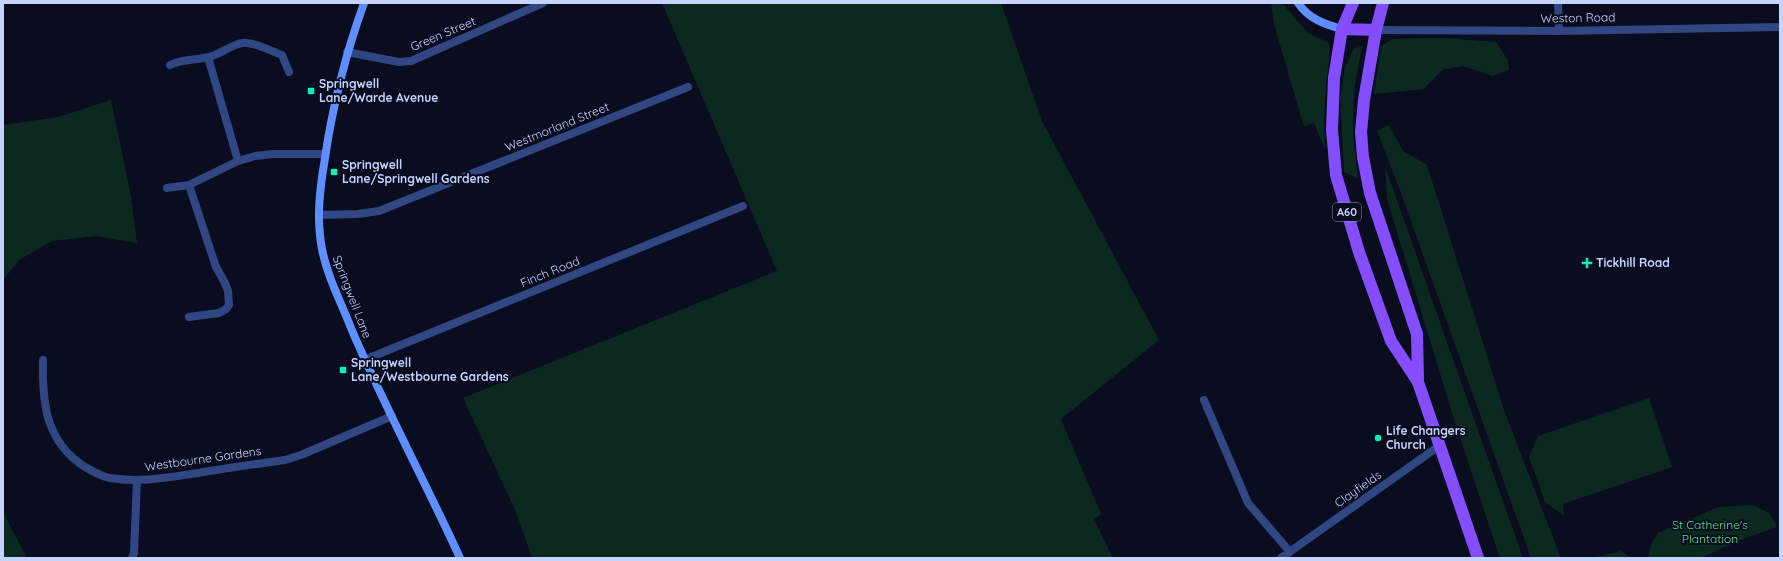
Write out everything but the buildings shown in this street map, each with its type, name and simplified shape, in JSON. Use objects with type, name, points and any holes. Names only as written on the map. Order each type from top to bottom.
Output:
[{"type":"main road","name":"A60","points":[[1353,3],[1342,29],[1334,78],[1332,130],[1336,175],[1358,252],[1391,341],[1418,382],[1478,558]]},
{"type":"main road","name":"A60","points":[[1383,3],[1376,30],[1364,100],[1361,132],[1363,157],[1370,193],[1417,334],[1418,382]]},
{"type":"main road","points":[[1342,29],[1376,30]]},
{"type":"street","name":"Springwell Lane","points":[[364,3],[347,52],[333,107],[320,193],[319,215],[322,249],[327,269],[364,360],[460,558]]},
{"type":"street","name":"Green Street","points":[[347,52],[398,62],[411,61],[543,3]]},
{"type":"street","points":[[1298,3],[1304,12],[1319,22],[1342,29]]},
{"type":"street","points":[[1558,3],[1559,31]]},
{"type":"street","name":"Weston Road","points":[[1376,30],[1559,31],[1780,27]]},
{"type":"street","points":[[170,65],[178,61],[208,57],[224,52],[236,44],[246,42],[282,55],[289,72]]},
{"type":"street","points":[[208,57],[238,161]]},
{"type":"street","name":"Westmorland Street","points":[[319,215],[358,214],[379,211],[688,87]]},
{"type":"street","points":[[167,188],[189,185],[238,161],[256,156],[273,154],[325,154]]},
{"type":"street","points":[[189,185],[216,268],[225,283],[229,298],[229,305],[226,309],[219,313],[189,317]]},
{"type":"street","name":"Finch Road","points":[[364,360],[743,206]]},
{"type":"street","name":"Westbourne Gardens","points":[[43,360],[42,387],[44,402],[52,431],[61,447],[72,458],[90,470],[108,478],[137,480],[168,477],[285,460],[301,455],[392,416]]},
{"type":"street","points":[[1204,400],[1248,503],[1290,552]]},
{"type":"street","name":"Clayfields","points":[[1281,558],[1439,446]]},
{"type":"street","points":[[132,558],[134,552],[137,480]]},
{"type":"green space","points":[[662,3],[1001,3],[1042,121],[1159,340],[1061,419],[1101,514],[1094,519],[1113,558],[532,558],[516,512],[463,398],[777,271]]},
{"type":"green space","points":[[1271,3],[1282,3],[1308,33],[1329,43],[1324,126],[1325,150],[1314,123],[1304,127],[1274,24]]},
{"type":"green space","points":[[1444,38],[1496,42],[1508,60],[1509,70],[1493,76],[1463,66],[1442,70],[1424,89],[1374,94],[1381,46],[1392,39]]},
{"type":"green space","points":[[1362,46],[1354,90],[1353,136],[1358,179],[1344,172],[1340,98],[1345,67],[1354,49]]},
{"type":"green space","points":[[111,100],[131,196],[137,243],[96,236],[52,241],[19,260],[3,280],[3,125],[58,117]]},
{"type":"green space","points":[[1389,125],[1403,151],[1427,165],[1505,413],[1561,558],[1531,558],[1401,193],[1377,131]]},
{"type":"green space","points":[[1385,166],[1523,558],[1500,558],[1453,416],[1387,199]]},
{"type":"green space","points":[[1649,398],[1672,467],[1563,504],[1564,516],[1545,502],[1529,457],[1538,436]]},
{"type":"green space","name":"St Catherine's Plantation","points":[[1753,505],[1769,513],[1777,527],[1746,538],[1700,558],[1648,558],[1651,545],[1658,533],[1718,507]]},
{"type":"green space","points":[[3,512],[26,556],[24,558],[3,558]]},
{"type":"green space","points":[[1621,551],[1631,558],[1592,558]]},
{"type":"place","name":"Springwell Lane/Warde Avenue","points":[[311,91]]},
{"type":"place","name":"Springwell Lane/Springwell Gardens","points":[[334,172]]},
{"type":"place","name":"Tickhill Road","points":[[1587,263]]},
{"type":"place","name":"Springwell Lane/Westbourne Gardens","points":[[343,370]]},
{"type":"place","name":"Life Changers Church","points":[[1378,438]]}]
